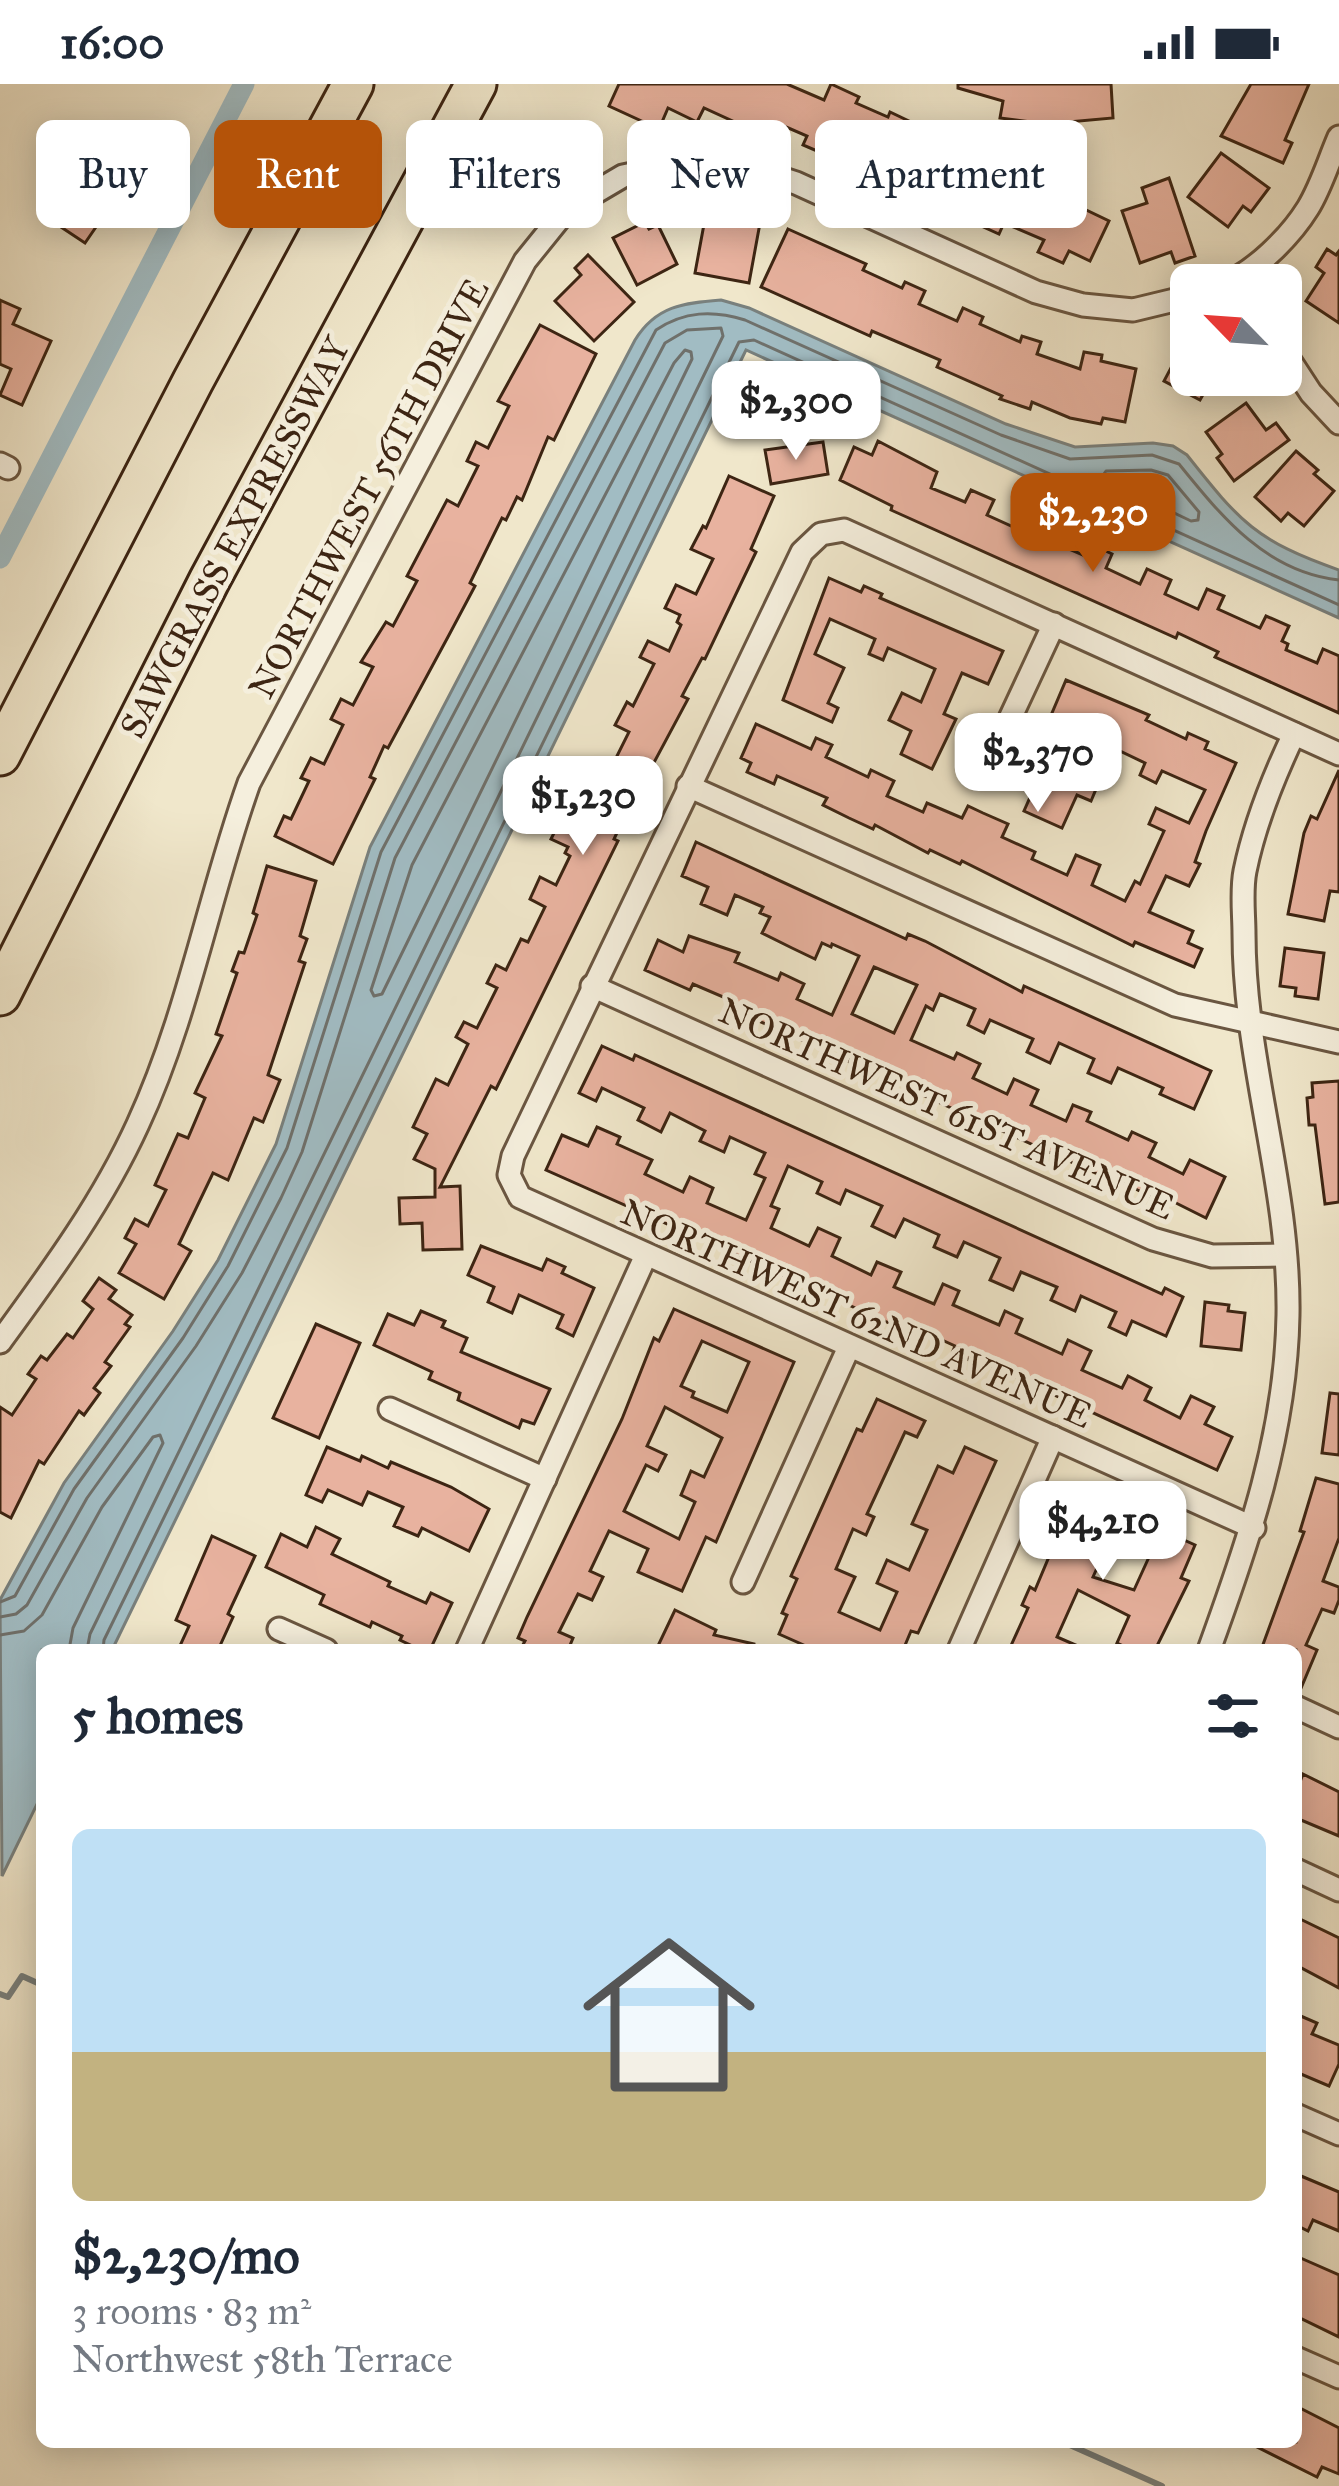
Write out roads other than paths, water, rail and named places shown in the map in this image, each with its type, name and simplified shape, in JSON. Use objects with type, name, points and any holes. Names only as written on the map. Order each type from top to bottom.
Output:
[{"type":"highway","name":"SAWGRASS EXPRESSWAY","points":[[0,995],[209,581],[476,84]]},
{"type":"highway","points":[[0,755],[348,93]]},
{"type":"street","points":[[1253,264],[1308,208],[1339,137]]},
{"type":"street","name":"NORTHWEST 56TH DRIVE","points":[[0,1342],[92,1210],[139,1122],[168,1048],[250,783],[525,261],[567,209],[622,176],[690,162],[742,165],[796,183],[1052,296],[1133,310],[1170,301]]},
{"type":"street","points":[[1302,379],[1339,423]]},
{"type":"street","points":[[592,986],[802,552],[821,534],[844,530],[1339,754]]},
{"type":"street","points":[[993,755],[1054,624]]},
{"type":"street","points":[[1211,1644],[1254,1528],[1279,1423],[1288,1313],[1276,1185],[1249,1024],[1244,875],[1268,790],[1294,734]]},
{"type":"street","points":[[688,786],[1175,1005],[1339,1042]]},
{"type":"street","name":"NORTHWEST 62ND AVENUE","points":[[592,986],[513,1156],[509,1175],[520,1197],[1254,1528]]},
{"type":"street","name":"NORTHWEST 61ST AVENUE","points":[[592,986],[1153,1240],[1212,1256],[1283,1255]]},
{"type":"street","points":[[470,1644],[646,1255]]},
{"type":"street","points":[[742,1582],[849,1348]]},
{"type":"street","points":[[389,1409],[544,1479]]},
{"type":"street","points":[[961,1644],[1053,1437]]},
{"type":"street","points":[[279,1629],[313,1644]]},
{"type":"street","points":[[1302,1710],[1339,1727]]},
{"type":"street","points":[[1302,1873],[1339,1890]]},
{"type":"street","points":[[1302,2117],[1339,2134]]},
{"type":"street","points":[[1302,2361],[1339,2377]]},
{"type":"water","points":[[721,300],[749,308],[1006,424],[1075,447],[1173,446],[1187,455],[1236,513],[1268,539],[1339,570],[1339,618],[746,350],[115,1644],[36,1644],[36,1806],[2,1876],[0,1600],[64,1483],[218,1260],[276,1144],[370,847],[635,340],[661,313]]},
{"type":"waterway","points":[[0,558],[244,84]]},
{"type":"waterway","points":[[0,1994],[8,1997],[22,1976],[36,1982]]},
{"type":"waterway","points":[[1076,2448],[1162,2486]]}]
